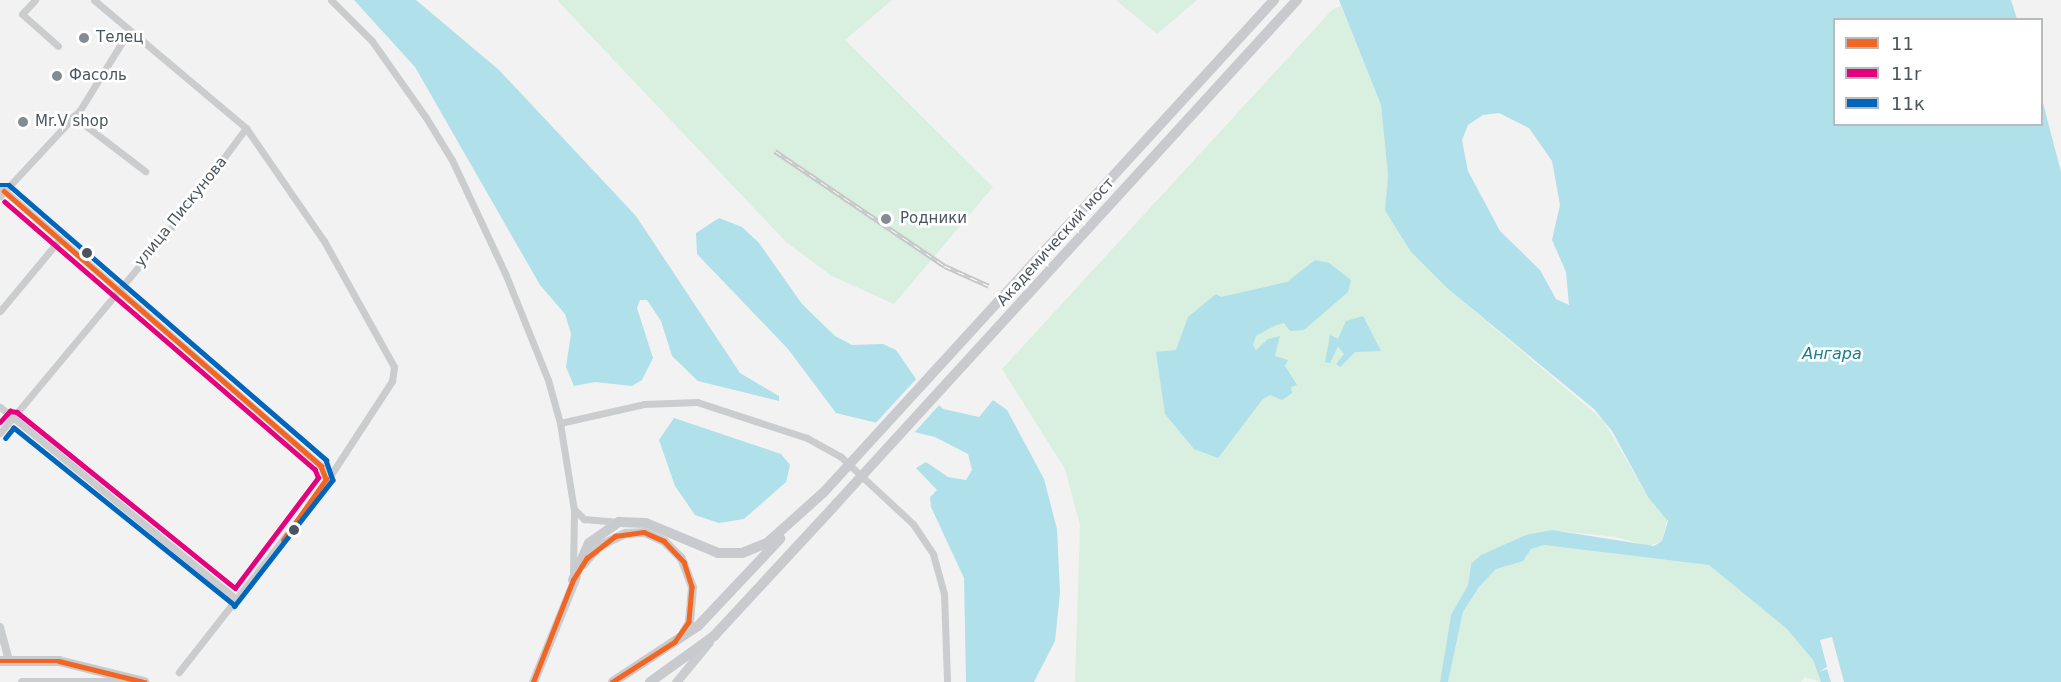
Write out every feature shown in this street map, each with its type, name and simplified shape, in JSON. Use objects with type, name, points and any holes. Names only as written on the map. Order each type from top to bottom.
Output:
[{"type":"main road","name":"Академический мост","points":[[799,516],[824,492],[1274,0]]},
{"type":"main road","name":"Академический мост","points":[[650,682],[714,636],[1297,0]]},
{"type":"main road","points":[[533,682],[589,543],[619,522],[645,523],[712,551],[733,554],[767,543],[799,516]]},
{"type":"main road","points":[[613,682],[675,642],[727,597],[799,516]]},
{"type":"main road","points":[[573,580],[592,552],[611,538],[633,532],[658,537],[681,558],[692,587],[689,622],[675,642]]},
{"type":"main road","points":[[676,682],[714,636]]},
{"type":"main road","points":[[4,661],[59,661],[144,682]]},
{"type":"main road","points":[[22,682],[118,682]]},
{"type":"street","points":[[35,0],[22,14],[58,46]]},
{"type":"street","points":[[94,0],[246,128],[324,242],[394,367],[392,381],[326,479],[179,672]]},
{"type":"street","points":[[331,0],[395,69],[452,160],[505,273],[548,380],[560,423],[574,510],[573,580]]},
{"type":"street","points":[[129,31],[73,116],[1,191],[60,238],[321,466],[326,479]]},
{"type":"street","points":[[73,116],[145,171]]},
{"type":"street","name":"улица Пискунова","points":[[0,433],[118,288],[183,213],[246,128]]},
{"type":"street","points":[[0,311],[60,238]]},
{"type":"street","points":[[560,423],[644,404],[698,402],[773,425],[836,453],[913,524],[933,554],[944,594],[947,682]]},
{"type":"street","points":[[0,406],[236,599]]},
{"type":"street","points":[[574,510],[584,519],[619,522]]},
{"type":"street","points":[[0,627],[4,661]]},
{"type":"green space","points":[[557,0],[892,0],[845,40],[993,187],[894,304],[832,276],[786,242]]},
{"type":"green space","points":[[1116,0],[1197,0],[1157,34]]},
{"type":"green space","points":[[1341,6],[1381,105],[1388,175],[1385,210],[1392,222],[1411,252],[1447,288],[1603,420],[1648,497],[1668,516],[1662,541],[1649,546],[1616,537],[1552,530],[1481,555],[1470,566],[1468,585],[1451,615],[1440,682],[1075,682],[1080,525],[1065,469],[1002,369],[1333,9]]},
{"type":"green space","points":[[1544,545],[1709,565],[1787,629],[1813,660],[1821,682],[1805,677],[1801,682],[1448,682],[1463,612],[1479,587],[1496,569],[1521,561],[1531,549]]},
{"type":"water","points":[[354,0],[416,0],[499,70],[636,216],[740,373],[779,396],[779,401],[698,381],[672,356],[661,321],[647,300],[640,300],[637,308],[653,358],[642,380],[632,386],[595,382],[574,386],[566,367],[571,334],[565,314],[540,285],[415,67]]},
{"type":"water","name":"Ангара","points":[[1339,0],[2011,0],[2017,18],[1833,18],[1833,126],[2043,126],[2043,103],[2061,172],[2061,682],[1821,682],[1813,660],[1787,629],[1709,565],[1544,545],[1531,549],[1523,561],[1496,569],[1479,587],[1463,612],[1448,682],[1440,682],[1451,615],[1468,585],[1471,564],[1481,555],[1526,535],[1552,530],[1654,546],[1662,541],[1668,521],[1648,497],[1612,431],[1594,409],[1447,288],[1411,252],[1385,210],[1388,175],[1381,105]],"holes":[[[1499,113],[1529,128],[1552,161],[1560,205],[1552,240],[1566,272],[1569,305],[1556,299],[1540,270],[1500,231],[1468,171],[1462,140],[1468,125],[1483,115]]]},
{"type":"water","points":[[719,218],[742,227],[759,243],[802,304],[835,336],[852,345],[883,344],[896,350],[923,389],[943,409],[979,417],[993,400],[1007,410],[1044,479],[1057,529],[1060,593],[1055,641],[1034,682],[966,682],[964,578],[931,507],[930,497],[937,490],[916,468],[926,462],[948,477],[966,480],[972,470],[968,454],[935,437],[836,413],[788,349],[697,254],[696,233]]},
{"type":"water","points":[[1315,260],[1329,263],[1351,280],[1348,292],[1304,330],[1290,331],[1284,323],[1256,336],[1253,345],[1256,350],[1268,339],[1280,336],[1275,356],[1288,360],[1285,366],[1297,385],[1291,387],[1292,393],[1282,400],[1270,395],[1262,400],[1218,458],[1194,449],[1165,414],[1156,352],[1176,350],[1188,317],[1216,294],[1221,297],[1287,282]]},
{"type":"water","points":[[1363,316],[1381,351],[1355,352],[1340,367],[1336,364],[1344,354],[1338,346],[1330,363],[1325,362],[1330,335],[1338,339],[1346,321]]},
{"type":"water","points":[[674,418],[781,454],[790,465],[786,482],[744,519],[719,523],[695,515],[675,486],[659,440]]},
{"type":"pier","points":[[918,377],[941,403],[913,434],[873,426]]},
{"type":"pier","points":[[1832,637],[1844,682],[1831,682],[1827,669],[1819,672],[1827,667],[1820,640]]},
{"type":"railway","points":[[775,151],[945,266],[989,286]]},
{"type":"transit line","name":"11к","points":[[0,185],[9,185],[326,460],[333,480],[235,606],[14,428],[6,438]]},
{"type":"transit line","name":"11","points":[[4,191],[321,466],[326,479]]},
{"type":"transit line","name":"11r","points":[[0,422],[10,411],[17,412],[235,588],[318,478],[315,470],[5,202]]},
{"type":"transit line","name":"11","points":[[283,540],[326,479]]},
{"type":"transit line","name":"11","points":[[533,682],[573,580],[587,558],[615,536],[644,532],[664,541],[684,562],[692,587],[689,622],[675,642],[613,682]]},
{"type":"transit line","name":"11","points":[[0,661],[59,661],[144,682]]},
{"type":"place","name":"Телец","points":[[84,38]]},
{"type":"place","name":"Фасоль","points":[[57,76]]},
{"type":"place","name":"Mr.V shop","points":[[23,122]]},
{"type":"place","name":"Родники","points":[[886,219]]}]
